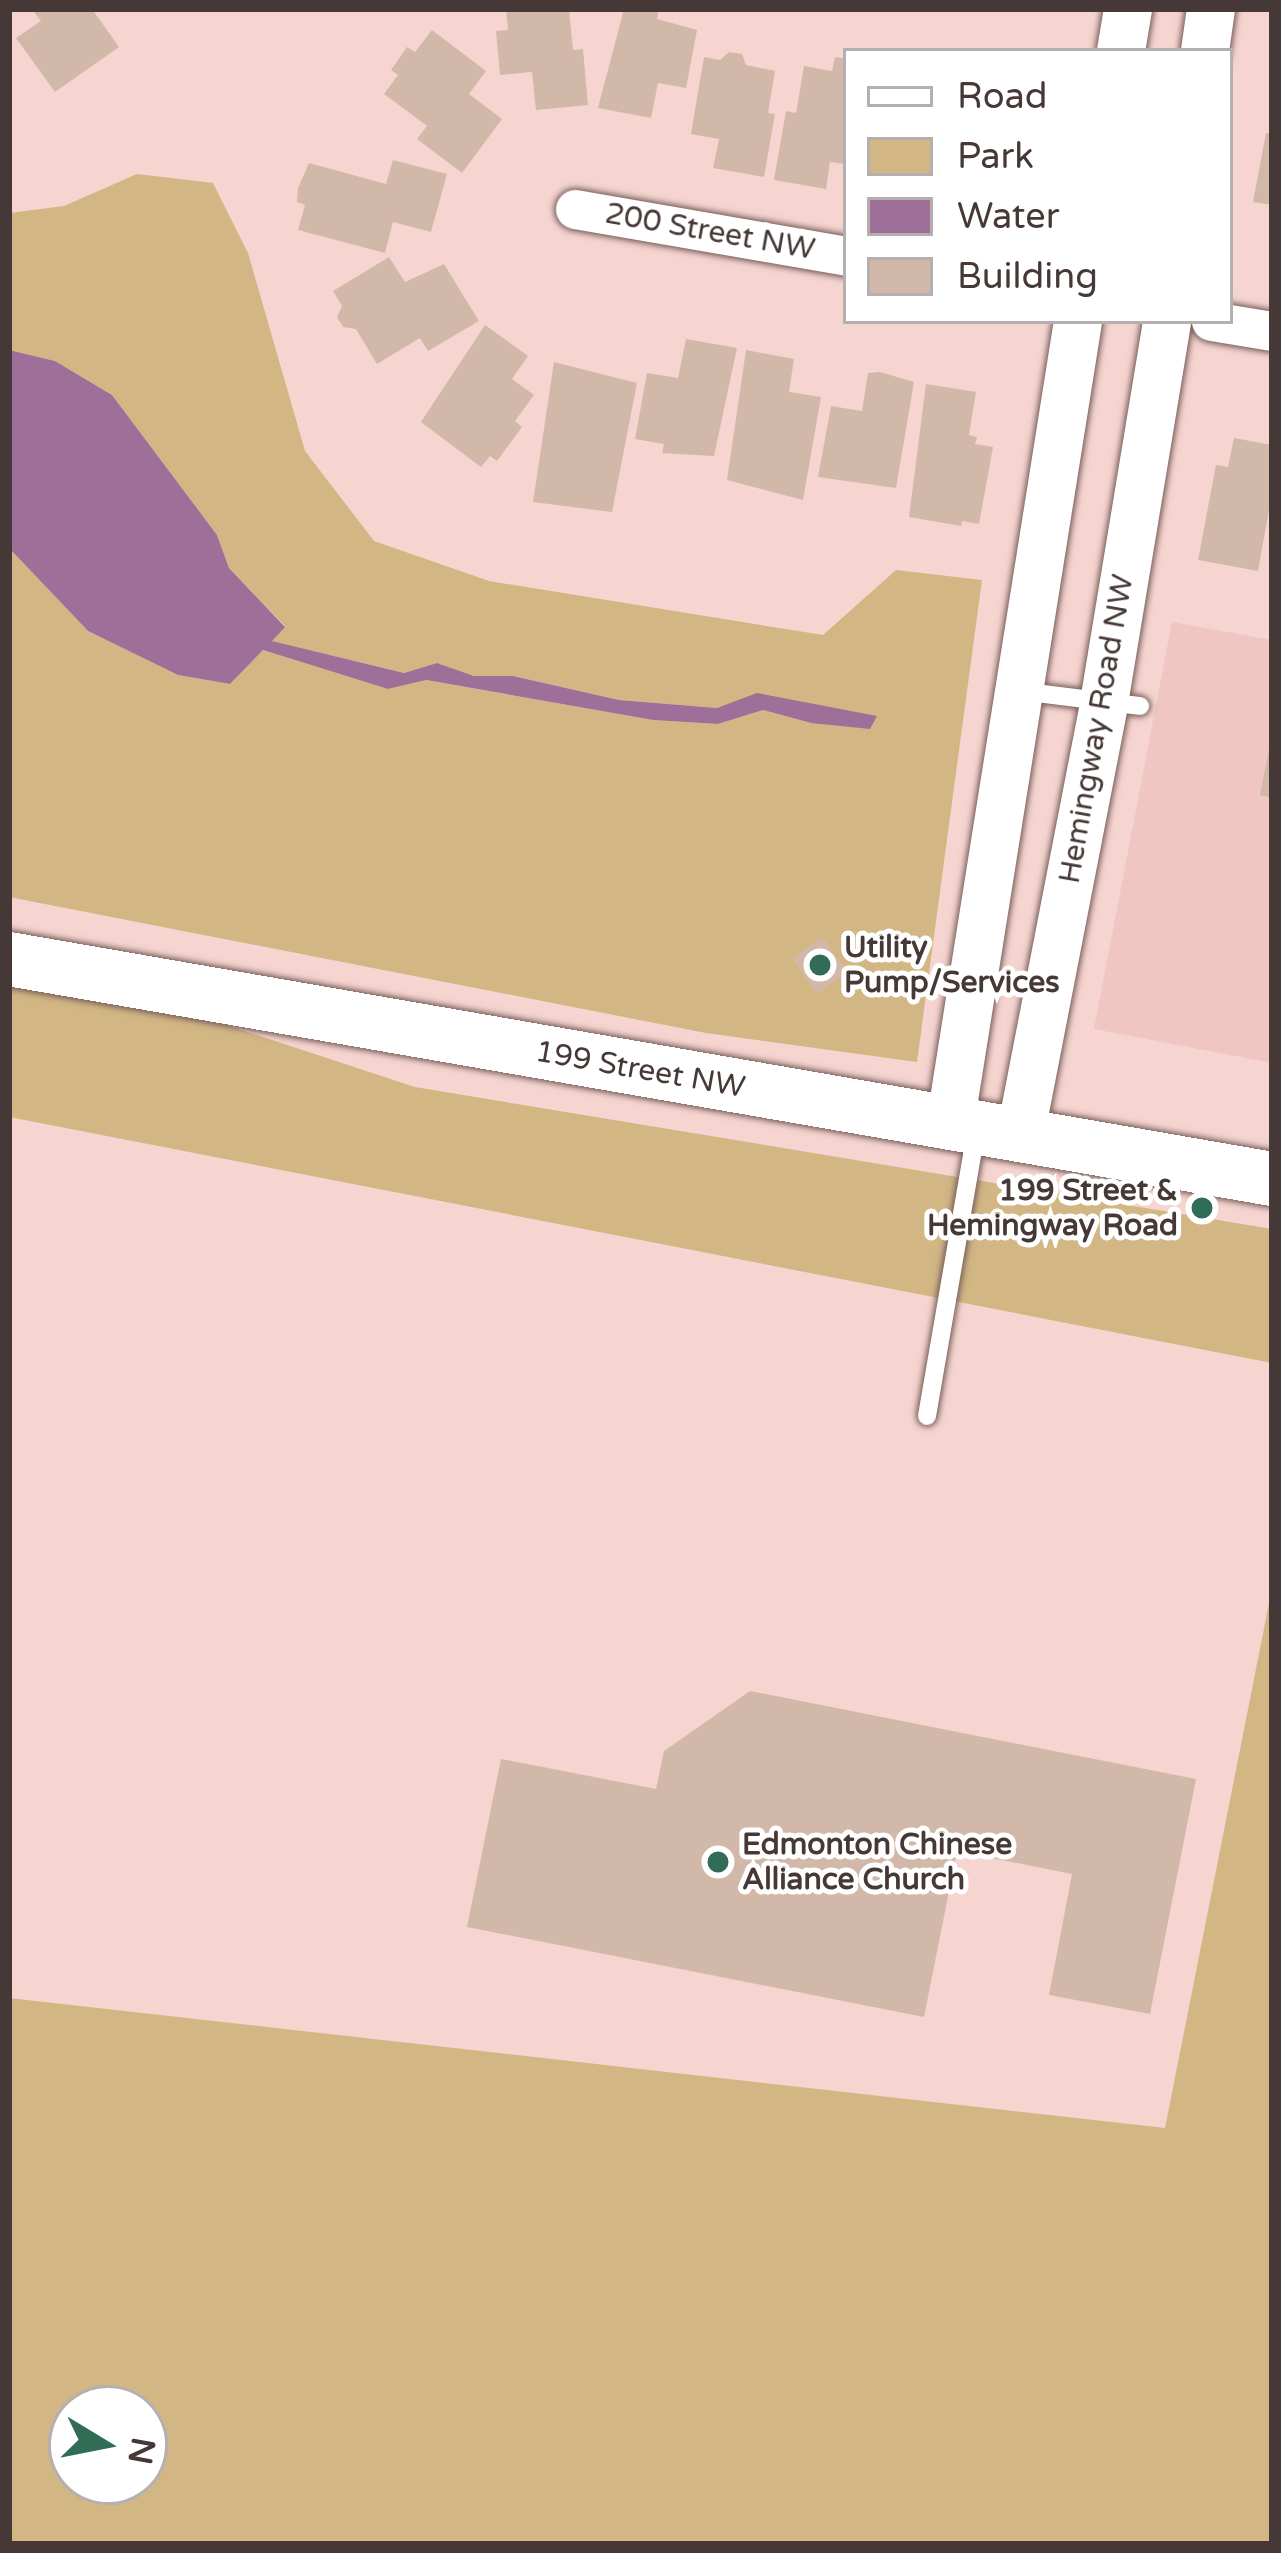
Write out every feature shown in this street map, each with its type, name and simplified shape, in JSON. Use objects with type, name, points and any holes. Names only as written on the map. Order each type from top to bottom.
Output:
[{"type":"main road","name":"199 Street NW","points":[[9,959],[982,1130],[1257,1170]]},
{"type":"street","points":[[1122,48],[1128,9]]},
{"type":"street","points":[[1205,48],[1211,9]]},
{"type":"street","name":"200 Street NW","points":[[575,209],[843,255]]},
{"type":"street","points":[[982,1130],[1019,691],[1078,324]]},
{"type":"street","name":"Hemingway Road NW","points":[[982,1130],[1122,704],[1167,324]]},
{"type":"street","points":[[1229,324],[1272,331]]},
{"type":"lane","points":[[1019,691],[1122,704]]},
{"type":"lane","points":[[927,1416],[982,1130]]},
{"type":"shaded area","points":[[1172,622],[1272,640],[1272,1063],[1094,1029]]},
{"type":"green space","points":[[137,174],[213,183],[248,253],[305,451],[374,541],[489,581],[823,635],[896,570],[982,580],[917,1062],[706,1033],[9,897],[9,548],[88,631],[178,675],[230,684],[263,650],[388,689],[425,680],[653,720],[718,724],[763,710],[811,723],[877,717],[757,694],[717,708],[619,700],[513,676],[474,676],[437,663],[404,673],[271,641],[285,626],[229,568],[217,535],[112,395],[55,361],[9,350],[9,213],[64,206]]},
{"type":"green space","points":[[9,982],[202,1017],[415,1087],[1272,1229],[1272,1363],[9,1117]]},
{"type":"green space","points":[[1272,1588],[1272,2544],[9,2544],[9,1998],[1165,2128]]},
{"type":"water","points":[[9,350],[55,361],[112,395],[217,535],[229,568],[285,627],[272,641],[404,673],[437,663],[474,676],[513,676],[619,700],[717,708],[757,693],[877,716],[870,729],[811,723],[763,710],[718,724],[653,720],[426,680],[388,689],[263,650],[230,684],[178,675],[88,631],[9,548]]},
{"type":"building","points":[[32,9],[92,9],[119,47],[55,92],[16,38],[41,21]]},
{"type":"building","points":[[506,9],[569,9],[573,50],[583,49],[588,105],[536,110],[532,72],[500,75],[496,31],[508,30]]},
{"type":"building","points":[[624,9],[659,11],[657,19],[697,30],[686,88],[658,83],[651,118],[598,108]]},
{"type":"building","points":[[432,30],[486,71],[469,94],[502,119],[462,173],[417,139],[427,126],[384,94],[398,75],[391,70],[407,47],[415,52]]},
{"type":"building","points":[[729,52],[742,54],[746,65],[775,71],[768,113],[775,114],[764,177],[713,168],[719,139],[691,134],[704,57],[720,60]]},
{"type":"building","points":[[835,57],[843,58],[843,164],[830,162],[826,189],[774,180],[786,111],[796,113],[804,66],[832,71]]},
{"type":"building","points":[[1266,133],[1272,134],[1272,205],[1253,202]]},
{"type":"building","points":[[393,160],[447,174],[431,232],[393,222],[385,253],[298,230],[305,205],[297,202],[298,188],[309,163],[386,184]]},
{"type":"building","points":[[389,257],[405,282],[444,264],[479,321],[428,351],[420,338],[377,364],[356,329],[343,327],[337,317],[342,306],[333,291]]},
{"type":"building","points":[[485,325],[528,356],[512,379],[534,395],[515,421],[522,427],[497,461],[490,456],[481,467],[421,422]]},
{"type":"building","points":[[686,339],[737,348],[714,456],[662,453],[664,444],[635,439],[647,373],[678,378]]},
{"type":"building","points":[[746,350],[794,359],[789,392],[821,397],[803,500],[727,480]]},
{"type":"building","points":[[554,362],[637,383],[612,512],[533,502]]},
{"type":"building","points":[[868,373],[914,382],[896,488],[818,477],[831,406],[862,411]]},
{"type":"building","points":[[926,384],[976,392],[969,435],[977,437],[975,444],[993,447],[979,524],[962,521],[961,526],[909,517]]},
{"type":"building","points":[[1234,438],[1272,445],[1272,493],[1258,571],[1198,560],[1216,465],[1228,467]]},
{"type":"building","points":[[1272,744],[1272,798],[1260,795]]},
{"type":"building","name":"Utility Pump/Services","points":[[822,937],[848,972],[817,994],[792,958]]},
{"type":"building","name":"Edmonton Chinese Alliance Church","points":[[750,1691],[1196,1779],[1150,2014],[1049,1995],[1072,1874],[957,1851],[924,2017],[467,1927],[501,1759],[656,1789],[664,1751]]},
{"type":"place","name":"Utility Pump/Services","points":[[820,965]]},
{"type":"place","name":"199 Street & Hemingway Road","points":[[1202,1208]]},
{"type":"place","name":"Edmonton Chinese Alliance Church","points":[[718,1862]]}]
